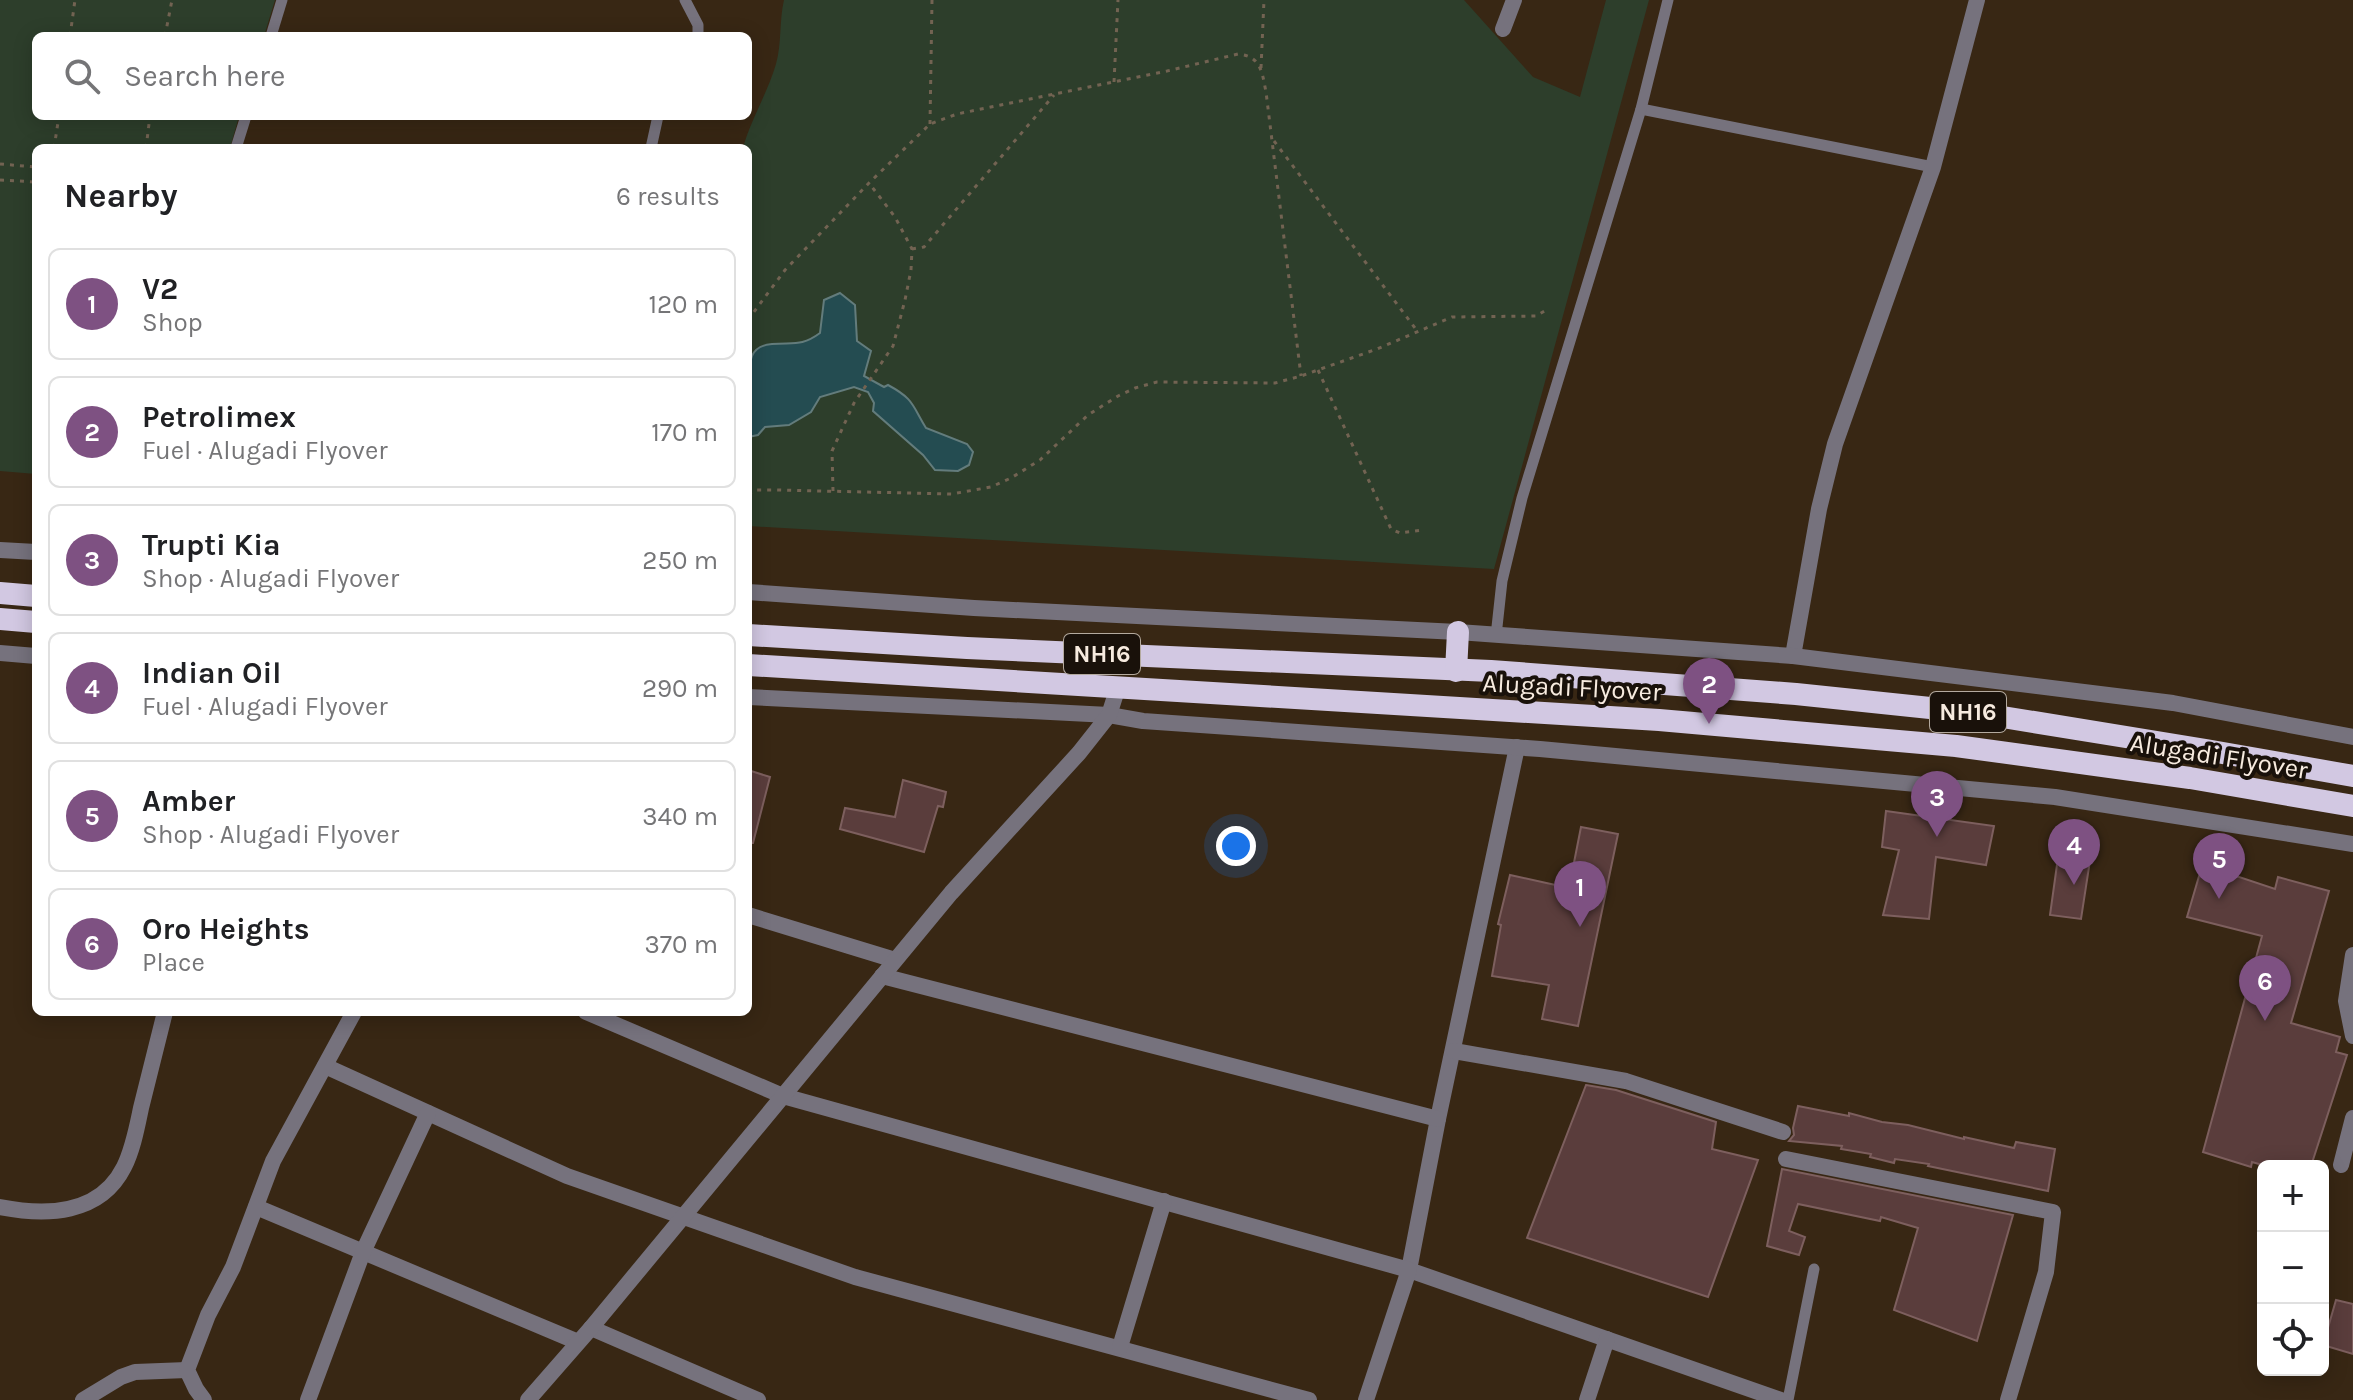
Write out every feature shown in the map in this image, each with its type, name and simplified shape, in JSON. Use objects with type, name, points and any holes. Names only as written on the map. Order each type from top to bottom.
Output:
[{"type":"highway","points":[[0,593],[32,596]]},
{"type":"highway","points":[[0,619],[32,622]]},
{"type":"highway","points":[[1456,671],[1458,632]]},
{"type":"highway","name":"NH16","points":[[752,635],[1456,671]]},
{"type":"highway","name":"NH16","points":[[752,665],[1118,687]]},
{"type":"highway","name":"Alugadi Flyover","points":[[1456,671],[1796,694],[1978,713],[2353,776]]},
{"type":"highway","name":"Alugadi Flyover","points":[[1118,687],[1659,720],[1956,746],[2190,778],[2353,806]]},
{"type":"street","points":[[1503,29],[1514,0]]},
{"type":"street","points":[[1793,656],[1819,509],[1835,444],[1933,167],[1977,0]]},
{"type":"street","points":[[0,550],[32,552]]},
{"type":"street","points":[[752,592],[974,608],[1458,632],[1793,656],[2173,703],[2353,737]]},
{"type":"street","points":[[0,653],[32,656]]},
{"type":"street","points":[[528,1400],[951,893],[1079,753],[1109,715],[1118,687]]},
{"type":"street","points":[[752,697],[1109,715],[1143,721],[1517,747],[2055,797],[2353,844]]},
{"type":"street","points":[[1366,1400],[1409,1270],[1517,747]]},
{"type":"street","points":[[752,916],[895,960]]},
{"type":"street","points":[[2353,955],[2346,1001],[2353,1036]]},
{"type":"street","points":[[882,976],[1438,1119]]},
{"type":"street","points":[[0,1207],[59,1212],[87,1203],[111,1186],[124,1167],[136,1131],[164,1016]]},
{"type":"street","points":[[204,1400],[187,1370],[208,1315],[233,1267],[273,1161],[352,1016]]},
{"type":"street","points":[[595,1016],[783,1096],[1409,1270],[1781,1400]]},
{"type":"street","points":[[1454,1051],[1626,1081],[1783,1132]]},
{"type":"street","points":[[325,1066],[567,1176],[855,1277],[1309,1400]]},
{"type":"street","points":[[308,1400],[363,1252],[428,1113]]},
{"type":"street","points":[[2341,1165],[2353,1118]]},
{"type":"street","points":[[1786,1159],[2053,1212],[2046,1272],[2008,1400]]},
{"type":"street","points":[[1120,1347],[1164,1201]]},
{"type":"street","points":[[256,1207],[578,1342]]},
{"type":"street","points":[[591,1328],[758,1400]]},
{"type":"street","points":[[1587,1400],[1607,1339]]},
{"type":"street","points":[[83,1400],[135,1372],[187,1370]]},
{"type":"lane","points":[[272,32],[282,0]]},
{"type":"lane","points":[[685,0],[698,25],[698,32]]},
{"type":"lane","points":[[1496,636],[1502,581],[1522,498],[1641,109],[1668,0]]},
{"type":"lane","points":[[1641,109],[1933,167]]},
{"type":"lane","points":[[237,144],[245,120]]},
{"type":"lane","points":[[652,144],[657,120]]},
{"type":"lane","points":[[1788,1400],[1814,1269]]},
{"type":"path","points":[[71,32],[75,0]]},
{"type":"path","points":[[166,32],[172,0]]},
{"type":"path","points":[[930,124],[932,0]]},
{"type":"path","points":[[1114,82],[1118,0]]},
{"type":"path","points":[[1264,0],[1261,68],[1301,376]]},
{"type":"path","points":[[752,315],[785,270],[930,124],[957,114],[1238,54],[1248,55],[1261,68]]},
{"type":"path","points":[[912,249],[924,247],[1055,94]]},
{"type":"path","points":[[55,144],[58,120]]},
{"type":"path","points":[[146,144],[150,120]]},
{"type":"path","points":[[1272,138],[1418,332]]},
{"type":"path","points":[[0,164],[32,167]]},
{"type":"path","points":[[0,180],[32,182]]},
{"type":"path","points":[[833,491],[832,451],[854,403],[893,346],[905,300],[912,249],[895,217],[869,183]]},
{"type":"path","points":[[752,492],[952,494],[991,487],[1040,460],[1088,415],[1135,388],[1157,382],[1275,383],[1318,370],[1452,317],[1536,316],[1548,309]]},
{"type":"path","points":[[1318,370],[1391,529],[1400,533],[1422,530]]},
{"type":"green space","points":[[0,0],[275,0],[265,32],[32,32],[32,120],[238,120],[231,144],[32,144],[32,474],[0,471]]},
{"type":"green space","points":[[784,0],[1464,0],[1533,77],[1580,97],[1606,0],[1649,0],[1494,569],[752,526],[752,144],[744,144],[776,64]]},
{"type":"water","points":[[840,293],[855,305],[857,341],[871,351],[864,376],[903,394],[912,403],[926,428],[967,444],[973,452],[969,465],[958,471],[935,470],[923,455],[873,411],[874,403],[868,392],[854,387],[820,397],[811,412],[789,425],[765,427],[758,435],[752,436],[753,354],[763,346],[802,342],[820,333],[824,300]]},
{"type":"building","points":[[752,771],[770,777],[752,843]]},
{"type":"building","points":[[903,780],[946,792],[943,807],[938,806],[924,852],[840,829],[845,808],[895,817]]},
{"type":"building","points":[[1886,811],[1994,826],[1986,865],[1936,857],[1929,919],[1883,915],[1899,850],[1882,847]]},
{"type":"building","points":[[1581,827],[1618,834],[1578,1026],[1542,1019],[1549,985],[1492,976],[1501,925],[1498,924],[1510,875],[1569,888]]},
{"type":"building","points":[[2061,836],[2093,841],[2081,919],[2050,915]]},
{"type":"building","points":[[2202,866],[2235,872],[2233,875],[2275,889],[2278,877],[2329,891],[2291,1023],[2340,1037],[2336,1052],[2347,1055],[2313,1160],[2257,1160],[2257,1163],[2252,1162],[2251,1167],[2203,1152],[2262,936],[2187,917]]},
{"type":"building","points":[[1586,1085],[1616,1090],[1716,1122],[1712,1149],[1758,1160],[1708,1297],[1527,1238]]},
{"type":"building","points":[[1798,1106],[1849,1116],[1849,1113],[2014,1148],[2016,1142],[2055,1149],[2048,1191],[1929,1164],[1895,1159],[1894,1163],[1870,1157],[1871,1154],[1841,1149],[1842,1146],[1789,1141],[1794,1135]]},
{"type":"building","points":[[1782,1169],[2013,1215],[1977,1341],[1894,1310],[1918,1228],[1881,1217],[1880,1221],[1798,1204],[1789,1231],[1805,1237],[1799,1255],[1767,1246]]},
{"type":"building","points":[[2336,1300],[2353,1304],[2353,1354],[2329,1347],[2329,1324]]},
{"type":"place","name":"Petrolimex","points":[[1709,724]]},
{"type":"place","name":"Trupti Kia","points":[[1937,837]]},
{"type":"place","name":"Indian Oil","points":[[2074,885]]},
{"type":"place","name":"Amber","points":[[2219,899]]},
{"type":"place","name":"V2","points":[[1580,927]]},
{"type":"place","name":"Oro Heights","points":[[2265,1021]]}]
